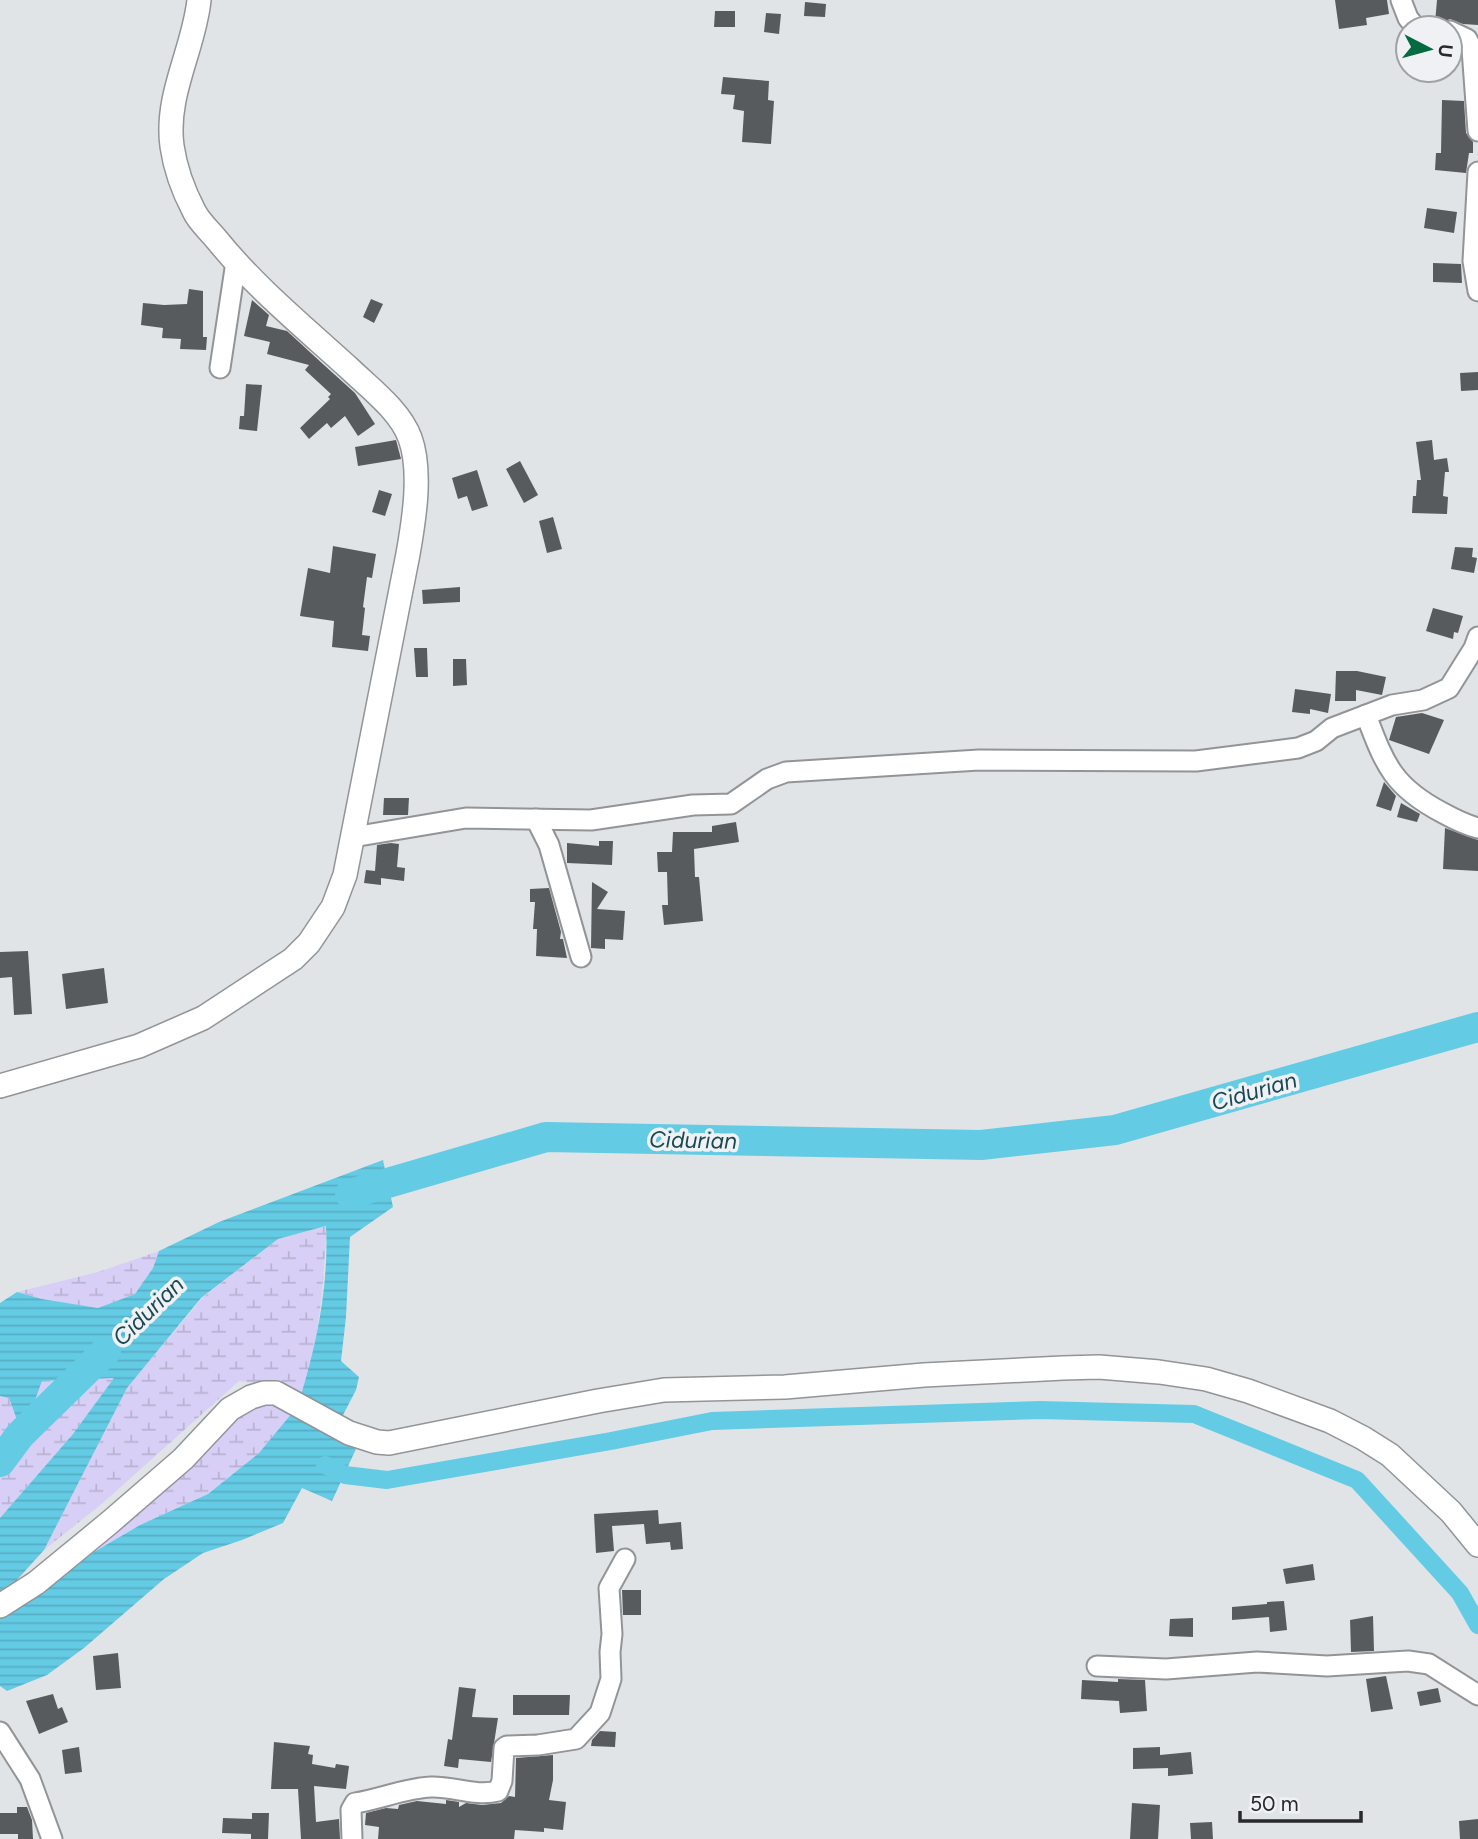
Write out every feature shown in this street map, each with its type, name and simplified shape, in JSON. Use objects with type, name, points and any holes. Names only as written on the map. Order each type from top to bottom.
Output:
[{"type":"street","points":[[0,1086],[150,1042],[203,1018],[293,959],[315,936],[333,907],[345,875],[414,519],[415,462],[412,445],[404,428],[377,394],[236,262],[195,213],[172,146],[171,122],[199,0]]},
{"type":"street","points":[[1464,38],[1472,49],[1478,131]]},
{"type":"street","points":[[1478,172],[1473,261],[1478,291]]},
{"type":"street","points":[[220,368],[236,262]]},
{"type":"street","points":[[353,837],[466,818],[592,820],[693,805],[730,804],[767,779],[786,772],[803,770],[979,760],[1196,761],[1298,748],[1316,741],[1332,728],[1392,705],[1423,700],[1449,688],[1478,637]]},
{"type":"street","points":[[1366,715],[1380,753],[1394,777],[1408,792],[1456,820],[1478,828]]},
{"type":"street","points":[[536,818],[549,845],[581,957]]},
{"type":"street","points":[[0,1606],[36,1583],[152,1486],[183,1459],[230,1409],[251,1397],[270,1392],[349,1433],[389,1443],[664,1390],[785,1387],[925,1375],[1063,1368],[1159,1371],[1206,1379],[1248,1391],[1330,1421],[1363,1438],[1390,1455],[1451,1512],[1478,1545]]},
{"type":"street","points":[[352,1839],[351,1810],[355,1803],[433,1787],[469,1792],[498,1791],[502,1781],[503,1748],[576,1739],[586,1730],[600,1713],[611,1679],[609,1594],[625,1559]]},
{"type":"street","points":[[1097,1665],[1166,1669],[1257,1662],[1336,1666],[1408,1661],[1429,1664],[1478,1695]]},
{"type":"street","points":[[0,1732],[30,1779],[52,1839]]},
{"type":"green space","points":[[327,1226],[314,1353],[300,1398],[284,1386],[239,1381],[104,1502],[44,1550],[127,1388],[202,1298],[278,1239]]},
{"type":"green space","points":[[159,1251],[153,1268],[135,1294],[98,1308],[17,1292],[98,1272]]},
{"type":"green space","points":[[115,1377],[73,1434],[0,1518],[0,1396],[9,1398],[20,1427],[29,1417],[42,1381]]},
{"type":"green space","points":[[273,1398],[297,1407],[259,1453],[208,1494],[140,1525],[94,1552],[164,1489],[252,1403]]},
{"type":"water","points":[[383,1160],[393,1207],[350,1237],[341,1361],[359,1377],[356,1390],[342,1417],[300,1398],[320,1313],[326,1269],[326,1226],[278,1239],[201,1298],[127,1388],[44,1550],[16,1581],[0,1591],[0,1518],[73,1434],[114,1378],[42,1381],[29,1417],[20,1428],[9,1398],[0,1396],[0,1303],[17,1292],[98,1308],[135,1294],[153,1268],[159,1251],[219,1222]]},
{"type":"water","points":[[297,1407],[331,1426],[328,1435],[356,1449],[332,1501],[302,1488],[283,1523],[203,1553],[164,1579],[84,1648],[47,1675],[7,1691],[0,1686],[0,1615],[49,1586],[94,1552],[140,1525],[208,1494],[259,1453]]},
{"type":"building","points":[[1335,0],[1387,0],[1389,14],[1366,18],[1367,25],[1339,29]]},
{"type":"building","points":[[1437,0],[1478,0],[1478,25],[1464,24],[1464,14],[1436,14]]},
{"type":"building","points":[[805,2],[826,4],[825,17],[804,16]]},
{"type":"building","points":[[715,11],[735,11],[735,27],[714,27]]},
{"type":"building","points":[[766,13],[781,14],[779,34],[764,32]]},
{"type":"building","points":[[723,77],[769,81],[768,100],[774,101],[771,144],[742,142],[744,111],[733,109],[735,95],[721,94]]},
{"type":"building","points":[[1442,100],[1464,101],[1466,133],[1473,142],[1473,153],[1469,153],[1466,173],[1435,170],[1436,153],[1441,153]]},
{"type":"building","points":[[1427,208],[1457,212],[1454,233],[1424,228]]},
{"type":"building","points":[[1433,263],[1461,264],[1462,283],[1433,282]]},
{"type":"building","points":[[189,289],[203,291],[203,337],[207,337],[206,350],[180,349],[181,339],[162,338],[163,328],[141,325],[143,303],[187,304]]},
{"type":"building","points":[[371,299],[383,304],[374,323],[363,317]]},
{"type":"building","points":[[252,300],[269,315],[266,326],[287,331],[355,393],[375,424],[358,436],[345,416],[331,428],[327,423],[309,439],[300,428],[330,399],[328,397],[331,394],[305,370],[309,365],[267,354],[270,342],[244,336]]},
{"type":"building","points":[[1478,372],[1478,390],[1461,391],[1460,373]]},
{"type":"building","points":[[246,384],[262,385],[257,431],[239,429],[240,416],[244,416]]},
{"type":"building","points":[[396,440],[401,459],[358,466],[355,447]]},
{"type":"building","points":[[1432,440],[1434,460],[1447,458],[1449,472],[1445,472],[1443,496],[1448,497],[1447,514],[1412,513],[1417,480],[1421,480],[1416,442]]},
{"type":"building","points":[[520,461],[538,495],[524,503],[506,469]]},
{"type":"building","points":[[477,470],[488,506],[472,511],[467,496],[458,499],[452,478]]},
{"type":"building","points":[[379,490],[392,494],[385,516],[372,512]]},
{"type":"building","points":[[553,517],[562,549],[547,553],[539,521]]},
{"type":"building","points":[[333,546],[376,554],[372,578],[367,577],[363,607],[362,635],[370,636],[368,651],[332,647],[334,621],[300,616],[308,568],[330,573]]},
{"type":"building","points":[[1455,547],[1473,548],[1472,557],[1477,558],[1474,573],[1451,569]]},
{"type":"building","points":[[460,587],[460,602],[423,604],[422,590]]},
{"type":"building","points":[[1433,608],[1463,616],[1458,633],[1454,632],[1453,639],[1426,631]]},
{"type":"building","points":[[414,648],[427,648],[428,677],[416,677]]},
{"type":"building","points":[[453,659],[466,659],[467,685],[453,686]]},
{"type":"building","points":[[1336,671],[1357,671],[1386,677],[1382,695],[1356,690],[1356,701],[1335,701]]},
{"type":"building","points":[[1295,689],[1331,694],[1328,713],[1310,709],[1310,714],[1292,712]]},
{"type":"building","points":[[1422,713],[1444,720],[1429,754],[1389,740],[1396,717]]},
{"type":"building","points":[[1384,782],[1396,796],[1391,811],[1376,806]]},
{"type":"building","points":[[384,798],[409,798],[408,815],[383,815]]},
{"type":"building","points":[[1401,803],[1420,814],[1417,822],[1397,817]]},
{"type":"building","points":[[736,822],[739,842],[694,849],[695,877],[699,877],[703,921],[664,925],[662,905],[668,905],[667,872],[658,872],[657,852],[672,852],[673,832],[712,832],[712,826]]},
{"type":"building","points":[[1445,828],[1478,840],[1478,871],[1443,869]]},
{"type":"building","points":[[599,841],[613,841],[612,865],[567,863],[567,843],[599,846]]},
{"type":"building","points":[[399,844],[397,867],[405,868],[404,881],[381,878],[381,885],[364,883],[366,870],[375,871],[377,845]]},
{"type":"building","points":[[592,882],[608,892],[597,909],[625,911],[623,940],[605,939],[605,949],[591,948]]},
{"type":"building","points":[[549,888],[567,958],[536,956],[537,929],[533,929],[535,902],[530,902],[530,889]]},
{"type":"building","points":[[28,951],[32,1014],[14,1015],[12,977],[0,978],[0,952]]},
{"type":"building","points":[[104,968],[108,1003],[66,1009],[62,974]]},
{"type":"building","points":[[658,1510],[659,1524],[681,1522],[683,1549],[671,1550],[670,1542],[646,1544],[644,1524],[612,1526],[614,1551],[596,1553],[594,1514]]},
{"type":"building","points":[[1313,1564],[1315,1580],[1286,1584],[1283,1569]]},
{"type":"building","points":[[622,1590],[641,1590],[641,1615],[623,1615]]},
{"type":"building","points":[[1284,1601],[1287,1630],[1270,1632],[1269,1617],[1232,1620],[1232,1607]]},
{"type":"building","points":[[1373,1616],[1374,1651],[1351,1652],[1350,1620]]},
{"type":"building","points":[[1193,1618],[1193,1637],[1169,1636],[1170,1619]]},
{"type":"building","points":[[118,1653],[121,1688],[96,1690],[93,1656]]},
{"type":"building","points":[[1386,1676],[1393,1709],[1371,1712],[1366,1679]]},
{"type":"building","points":[[1118,1679],[1145,1680],[1147,1711],[1120,1713],[1119,1701],[1081,1699],[1082,1680],[1118,1682]]},
{"type":"building","points":[[459,1687],[476,1689],[472,1717],[498,1718],[491,1762],[459,1759],[458,1768],[444,1766],[448,1739],[452,1740]]},
{"type":"building","points":[[1438,1688],[1441,1702],[1420,1706],[1417,1692]]},
{"type":"building","points":[[53,1694],[58,1709],[62,1707],[68,1722],[39,1734],[26,1701]]},
{"type":"building","points":[[513,1695],[570,1695],[569,1715],[513,1715]]},
{"type":"building","points":[[600,1731],[616,1732],[615,1747],[591,1746],[592,1740]]},
{"type":"building","points":[[274,1742],[310,1746],[308,1754],[313,1755],[312,1764],[335,1768],[336,1764],[349,1766],[346,1789],[314,1786],[316,1822],[339,1819],[340,1839],[301,1839],[298,1789],[271,1789]]},
{"type":"building","points":[[79,1747],[82,1772],[65,1774],[62,1750]]},
{"type":"building","points":[[1160,1747],[1160,1755],[1191,1752],[1193,1774],[1168,1776],[1168,1768],[1133,1769],[1133,1748]]},
{"type":"building","points":[[553,1755],[553,1780],[549,1800],[566,1802],[563,1830],[515,1830],[514,1839],[378,1839],[379,1827],[365,1825],[366,1813],[386,1808],[398,1809],[399,1805],[417,1801],[446,1804],[446,1800],[459,1802],[459,1807],[466,1803],[501,1803],[509,1796],[515,1797],[516,1758]]},
{"type":"building","points":[[1132,1803],[1160,1805],[1158,1839],[1130,1839]]},
{"type":"building","points":[[17,1807],[27,1807],[32,1820],[33,1839],[18,1839],[18,1834],[0,1834],[0,1813],[17,1813]]},
{"type":"building","points":[[252,1813],[269,1813],[268,1839],[251,1839],[251,1834],[222,1833],[223,1818],[252,1819]]},
{"type":"building","points":[[1478,1819],[1478,1839],[1460,1839],[1459,1821]]},
{"type":"building","points":[[1212,1822],[1213,1839],[1191,1839],[1190,1823]]},
{"type":"waterway","name":"Cidurian","points":[[350,1194],[546,1137],[981,1145],[1115,1130],[1478,1027]]},
{"type":"waterway","name":"Cidurian","points":[[0,1462],[20,1435],[106,1351]]},
{"type":"waterway","points":[[325,1465],[345,1475],[387,1480],[712,1421],[1040,1410],[1194,1414],[1357,1480],[1460,1593],[1478,1625]]}]
